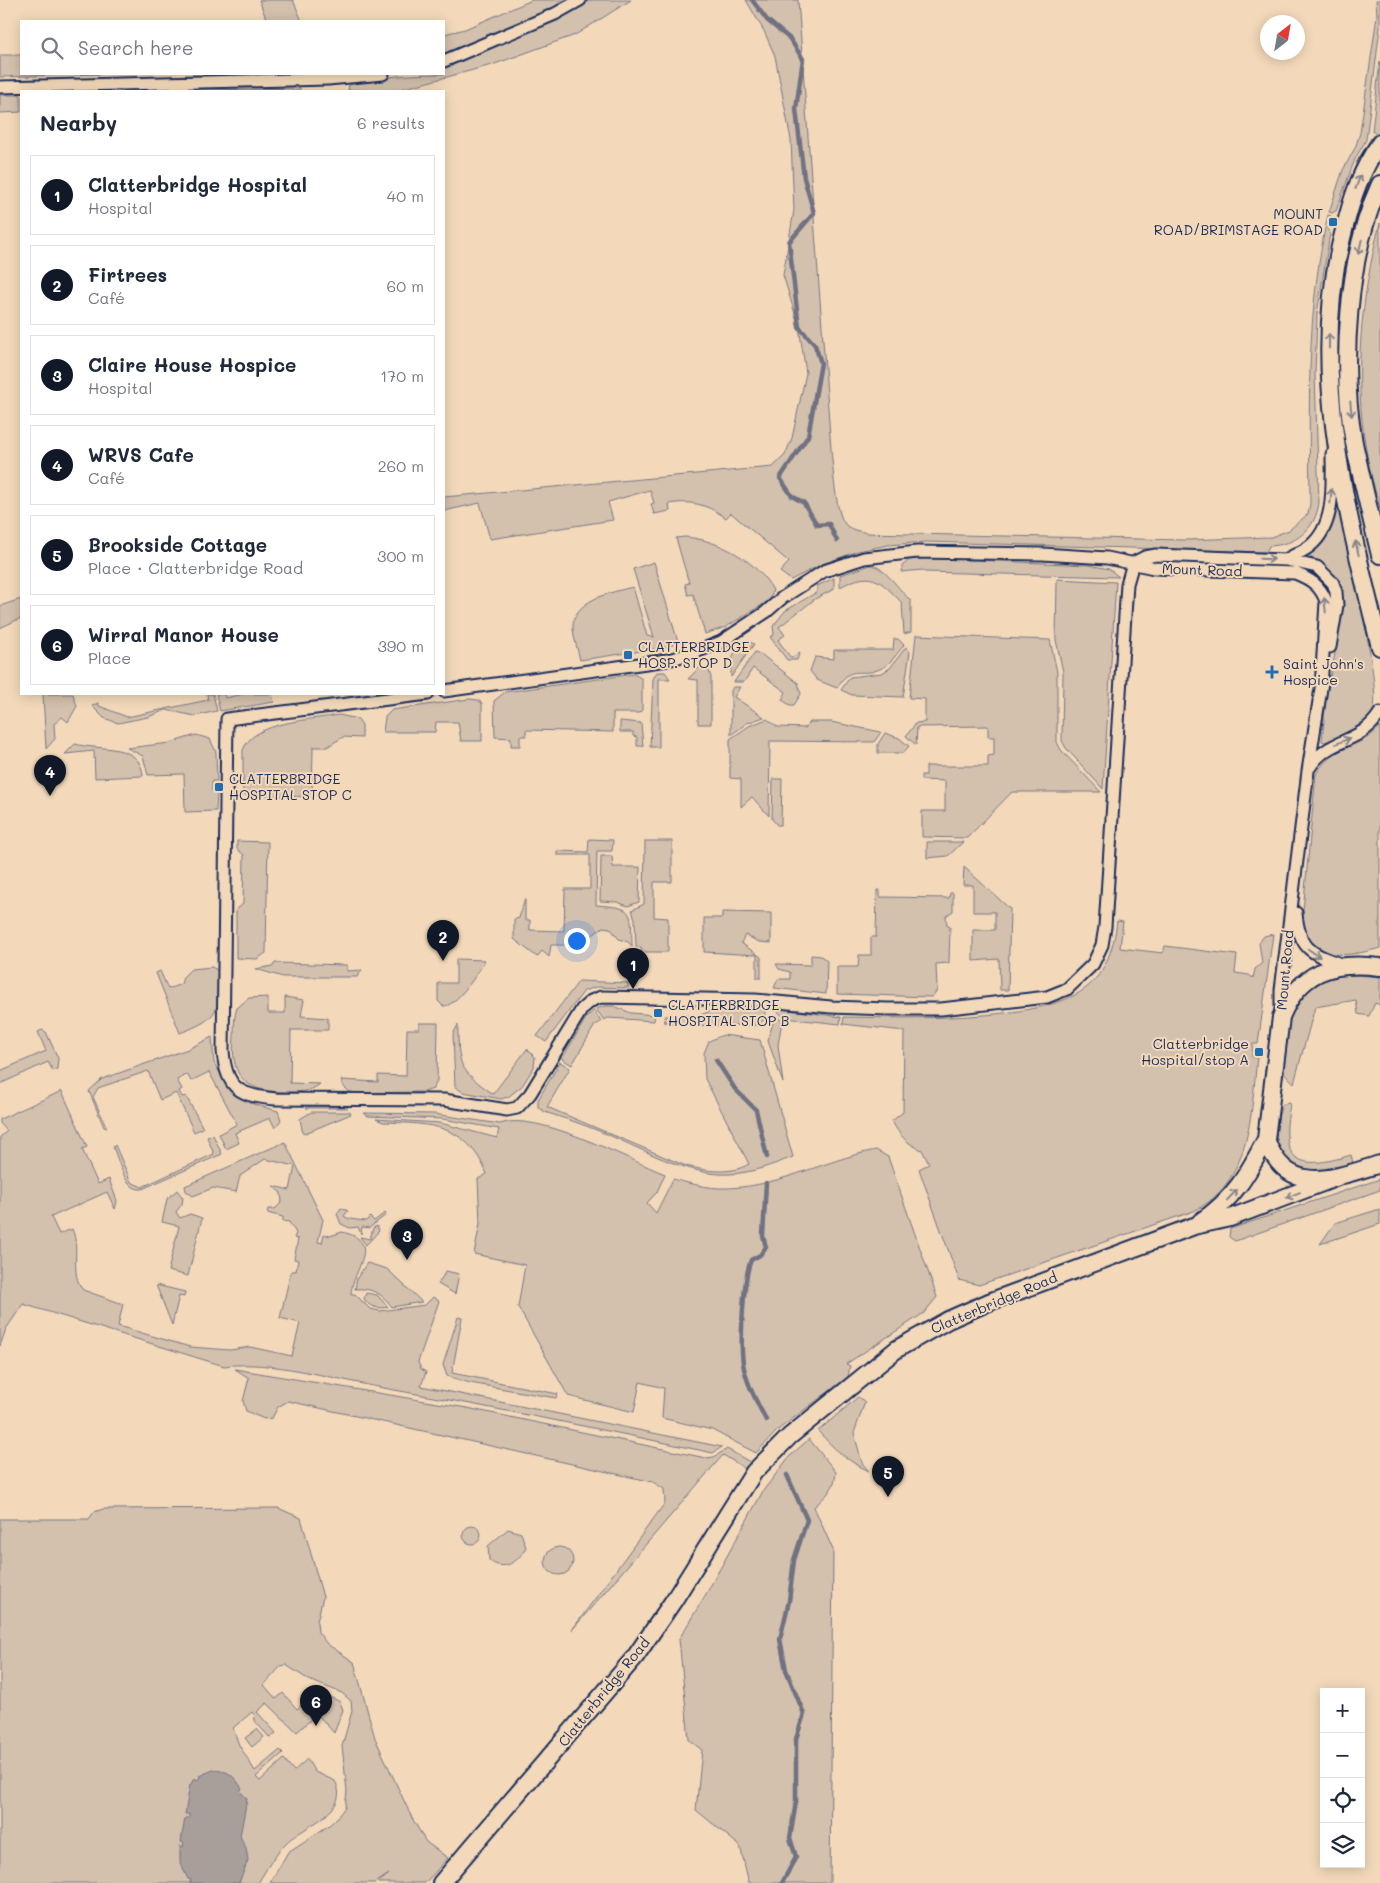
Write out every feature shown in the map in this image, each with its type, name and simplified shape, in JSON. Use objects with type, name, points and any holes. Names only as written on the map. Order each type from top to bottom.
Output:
[{"type":"main road","points":[[1380,143],[1362,170],[1338,249],[1329,337],[1333,424],[1346,499],[1380,647]]},
{"type":"main road","points":[[1380,184],[1364,230],[1356,266],[1348,340],[1354,441],[1380,555]]},
{"type":"main road","points":[[1376,964],[1326,969],[1313,975],[1297,989],[1287,1003],[1281,1018],[1266,1139],[1272,1155],[1292,1174],[1317,1180],[1338,1177],[1380,1164]]},
{"type":"main road","name":"Clatterbridge Road","points":[[1194,1226],[1216,1211],[1236,1192],[1266,1139]]},
{"type":"main road","name":"Clatterbridge Road","points":[[441,1883],[635,1657],[674,1600],[754,1472],[790,1436],[897,1348],[948,1320],[1056,1276],[1194,1226],[1230,1218],[1338,1177]]},
{"type":"street","points":[[445,61],[555,14],[580,0]]},
{"type":"street","points":[[0,87],[328,79],[371,75]]},
{"type":"street","points":[[1286,560],[1311,546],[1326,524],[1332,498],[1333,424]]},
{"type":"street","points":[[420,695],[228,719],[223,1051],[225,1069],[229,1079],[237,1088],[252,1097],[276,1099],[444,1100],[507,1110],[518,1108],[530,1094],[582,1009],[591,1001],[601,998],[755,1000],[831,1007],[941,1009],[1047,997],[1067,989],[1092,964],[1102,945],[1105,927],[1126,584],[1133,563],[1107,558],[1042,554],[917,552],[864,558],[824,571],[782,598],[766,612],[721,642],[693,653],[668,660],[445,691]]},
{"type":"street","name":"Mount Road","points":[[1133,563],[1145,557],[1156,555],[1286,560],[1317,567],[1329,578],[1336,592],[1336,614],[1321,689],[1308,771],[1281,990],[1281,1018]]},
{"type":"street","name":"Mount Road","points":[[1133,563],[1154,568],[1295,573],[1308,578],[1322,591],[1326,601],[1321,689]]},
{"type":"street","points":[[1308,771],[1318,754],[1367,730],[1380,713]]},
{"type":"street","name":"Mount Road","points":[[1294,894],[1297,932],[1306,947],[1321,958],[1346,966]]},
{"type":"shaded area","points":[[259,0],[293,0],[302,20],[267,20]]},
{"type":"shaded area","points":[[532,0],[569,0],[523,23],[445,54],[445,34],[465,29]]},
{"type":"shaded area","points":[[591,0],[631,0],[575,35],[492,65],[398,90],[348,90],[349,85],[373,79],[408,75],[445,75],[445,64],[503,43]]},
{"type":"shaded area","points":[[746,0],[798,0],[831,449],[839,509],[847,526],[867,533],[1185,540],[1271,537],[1289,530],[1308,514],[1310,504],[1309,395],[1312,323],[1321,251],[1328,215],[1331,216],[1328,230],[1330,233],[1317,314],[1315,374],[1319,503],[1317,513],[1309,528],[1288,543],[1269,546],[1266,552],[927,542],[888,545],[858,551],[820,565],[791,580],[780,572],[789,562],[731,513],[726,518],[706,507],[692,503],[677,503],[669,504],[670,511],[654,514],[651,504],[654,503],[650,490],[608,502],[613,520],[490,539],[480,503],[445,511],[445,497],[773,467],[785,455],[792,438],[806,373],[799,327],[783,275],[794,210],[791,140],[775,56],[764,31]]},
{"type":"shaded area","points":[[1376,0],[1380,0],[1380,28],[1366,140],[1355,159],[1336,211],[1332,213],[1329,212],[1343,170],[1355,148],[1360,133],[1377,16]]},
{"type":"shaded area","points":[[0,55],[20,55],[20,75],[68,75],[0,77]]},
{"type":"shaded area","points":[[1380,61],[1380,134],[1378,136],[1372,131]]},
{"type":"shaded area","points":[[300,88],[300,90],[215,90]]},
{"type":"shaded area","points":[[0,95],[20,95],[20,112],[0,113]]},
{"type":"shaded area","points":[[1373,135],[1377,138],[1342,213],[1339,212],[1357,161]]},
{"type":"shaded area","points":[[1380,223],[1380,509],[1370,472],[1362,421],[1360,364],[1364,307],[1373,251]]},
{"type":"shaded area","points":[[1337,492],[1367,637],[1375,692],[1374,709],[1366,722],[1354,731],[1325,742],[1322,741],[1326,697],[1341,614],[1319,564],[1308,555],[1321,542],[1330,527]]},
{"type":"shaded area","points":[[685,537],[711,542],[747,561],[766,579],[773,590],[770,600],[726,627],[705,634],[693,594],[688,595],[685,584],[689,583],[676,538]]},
{"type":"shaded area","points":[[927,558],[1089,565],[1109,569],[1119,577],[924,572],[923,570],[901,572],[902,566],[909,560]]},
{"type":"shaded area","points":[[654,562],[678,642],[669,647],[580,660],[573,629],[574,619],[586,604],[604,595],[633,587],[647,636],[654,637],[633,569]]},
{"type":"shaded area","points":[[871,565],[876,566],[886,574],[911,601],[911,632],[904,634],[902,603],[881,583],[868,578],[840,587],[840,575]]},
{"type":"shaded area","points":[[834,578],[834,589],[815,599],[779,627],[785,635],[778,640],[791,658],[800,652],[797,660],[787,660],[770,637],[774,635],[773,626],[785,611],[817,592],[817,586]]},
{"type":"shaded area","points":[[1057,579],[1116,582],[1103,789],[1066,748],[1062,741],[1063,672],[1056,640]]},
{"type":"shaded area","points":[[20,599],[20,618],[0,628],[0,606]]},
{"type":"shaded area","points":[[916,635],[1050,640],[1057,672],[1057,742],[1061,750],[1101,792],[1012,792],[967,838],[922,837],[922,811],[945,811],[945,781],[921,780],[921,775],[926,775],[926,766],[988,766],[988,756],[994,755],[994,737],[988,737],[988,726],[917,727],[916,745],[906,736],[916,723],[925,722],[925,699],[909,698]]},
{"type":"shaded area","points":[[894,639],[898,639],[904,645],[888,664],[875,671],[857,672],[847,675],[837,688],[817,680],[810,671],[815,657],[834,659],[834,650],[893,650]]},
{"type":"shaded area","points":[[748,641],[754,644],[731,677],[734,655],[743,643]]},
{"type":"shaded area","points":[[906,647],[910,652],[903,697],[852,695],[841,690],[850,677],[882,673],[890,668]]},
{"type":"shaded area","points":[[755,652],[762,655],[798,683],[801,694],[794,705],[790,705],[782,700],[786,692],[753,668],[744,682],[734,682]]},
{"type":"shaded area","points":[[700,667],[709,671],[711,677],[711,724],[698,724],[698,680],[688,679]]},
{"type":"shaded area","points":[[657,672],[665,672],[670,679],[659,679],[659,747],[650,747],[653,679]]},
{"type":"shaded area","points":[[634,674],[642,679],[642,710],[639,713],[613,713],[613,732],[526,730],[526,736],[520,736],[520,746],[511,746],[511,738],[495,737],[494,701],[505,692]]},
{"type":"shaded area","points":[[733,687],[740,687],[734,697],[764,717],[747,723],[731,735],[731,691]]},
{"type":"shaded area","points":[[43,695],[73,695],[77,706],[68,722],[62,717],[54,724],[55,739],[46,749]]},
{"type":"shaded area","points":[[207,695],[213,695],[217,711],[195,716],[166,710],[148,717],[118,723],[104,718],[92,706],[98,703],[99,706],[127,717],[208,700]]},
{"type":"shaded area","points":[[216,695],[224,695],[225,698],[239,695],[272,695],[274,702],[220,711]]},
{"type":"shaded area","points":[[469,699],[478,700],[482,703],[482,741],[461,741],[458,722],[436,722],[435,732],[383,732],[385,717],[392,710]]},
{"type":"shaded area","points":[[339,715],[358,719],[362,725],[362,738],[343,737],[327,747],[313,747],[312,797],[243,795],[243,750],[249,740],[258,733],[285,724]]},
{"type":"shaded area","points":[[767,719],[778,727],[805,728],[810,722],[831,722],[881,732],[874,742],[770,741],[769,816],[752,797],[741,807],[741,779],[730,778],[730,739],[749,726]]},
{"type":"shaded area","points":[[620,721],[641,723],[643,746],[637,746],[637,737],[633,736],[633,732],[620,732]]},
{"type":"shaded area","points":[[1380,726],[1380,948],[1352,954],[1332,954],[1315,947],[1308,938],[1302,921],[1316,774],[1332,756],[1368,737]]},
{"type":"shaded area","points":[[885,733],[899,738],[909,746],[903,753],[878,753],[878,744]]},
{"type":"shaded area","points":[[196,735],[210,739],[216,752],[217,781],[212,781],[212,791],[217,792],[216,811],[185,812],[184,774],[148,775],[143,756],[127,748],[170,743]]},
{"type":"shaded area","points":[[75,744],[127,753],[135,758],[140,765],[143,776],[95,778],[94,751],[65,754]]},
{"type":"shaded area","points":[[773,779],[782,779],[781,825],[777,825],[772,819]]},
{"type":"shaded area","points":[[589,839],[613,840],[612,851],[597,851],[596,905],[618,907],[628,912],[631,924],[632,946],[628,942],[619,939],[610,928],[603,927],[580,945],[551,945],[549,957],[542,951],[537,957],[514,939],[514,919],[519,918],[525,899],[525,920],[530,920],[530,930],[564,931],[565,889],[590,889],[590,855],[557,855],[557,851],[588,852]]},
{"type":"shaded area","points":[[237,841],[268,842],[266,953],[257,959],[236,958],[236,910],[243,904],[244,855],[237,849]]},
{"type":"shaded area","points":[[645,841],[672,841],[672,882],[654,882],[654,917],[668,918],[668,952],[641,952],[641,947],[636,947],[635,919],[632,910],[644,904]]},
{"type":"shaded area","points":[[927,842],[963,842],[948,856],[927,858]]},
{"type":"shaded area","points":[[601,856],[612,856],[613,867],[640,867],[639,902],[628,906],[617,902],[600,901]]},
{"type":"shaded area","points":[[964,867],[1010,909],[1008,990],[1000,990],[999,959],[973,961],[973,930],[995,930],[995,912],[973,912],[973,885],[963,885]]},
{"type":"shaded area","points":[[877,890],[880,890],[880,897],[949,898],[950,893],[953,893],[953,911],[946,916],[947,925],[950,927],[949,963],[936,964],[937,990],[932,997],[837,994],[837,967],[858,967],[859,955],[871,955],[871,937],[876,937]]},
{"type":"shaded area","points":[[722,912],[771,913],[771,943],[759,942],[745,935],[741,943],[761,957],[761,978],[757,978],[757,955],[704,952],[704,918],[722,918]]},
{"type":"shaded area","points":[[1117,921],[1123,922],[1120,948],[1163,953],[1165,946],[1237,955],[1235,973],[1249,975],[1253,978],[1255,969],[1262,963],[1259,943],[1264,936],[1273,934],[1258,1044],[1253,1044],[1252,1057],[1257,1058],[1253,1102],[1245,1145],[1237,1165],[1227,1183],[1213,1198],[1194,1211],[979,1285],[959,1280],[919,1169],[929,1164],[922,1150],[904,1138],[892,1121],[903,1112],[904,1031],[843,1024],[844,1017],[970,1016],[1005,1013],[1038,1007],[1065,999],[1086,988],[1104,967],[1114,940]]},
{"type":"shaded area","points":[[811,955],[821,956],[827,961],[826,994],[774,988],[778,979],[790,979],[790,972],[779,969],[776,964],[811,965]]},
{"type":"shaded area","points":[[456,959],[485,960],[473,980],[460,995],[448,1005],[443,1006],[438,1001],[438,983],[456,983]]},
{"type":"shaded area","points":[[275,963],[347,965],[347,971],[362,970],[357,977],[283,977],[256,969],[273,966]]},
{"type":"shaded area","points":[[212,967],[220,972],[219,996],[214,1012],[203,1023],[180,1033],[156,973],[160,971],[168,989],[181,984],[183,977],[191,969]]},
{"type":"shaded area","points":[[1344,974],[1380,977],[1380,1005],[1375,1003],[1369,1016],[1358,1014],[1356,1000],[1315,1007],[1294,1083],[1284,1071],[1283,1056],[1286,1034],[1295,1004],[1307,989],[1325,980]]},
{"type":"shaded area","points":[[579,981],[628,983],[628,988],[596,987],[584,991],[546,1042],[537,1036]]},
{"type":"shaded area","points":[[268,997],[268,1013],[285,1013],[285,997],[304,1000],[301,1016],[328,1018],[328,1030],[291,1030],[290,1083],[320,1084],[316,1087],[298,1092],[269,1091],[249,1084],[237,1071],[233,1050],[234,1022],[237,1008],[249,998]]},
{"type":"shaded area","points":[[614,1006],[631,1013],[655,1015],[654,1021],[608,1018],[604,1020],[596,1009]]},
{"type":"shaded area","points":[[723,1006],[761,1007],[765,1012],[764,1020],[758,1025],[709,1026],[664,1022],[665,1016],[698,1016]]},
{"type":"shaded area","points":[[782,1009],[841,1017],[840,1024],[785,1018],[777,1011]]},
{"type":"shaded area","points":[[594,1010],[601,1022],[595,1025],[572,1065],[562,1059],[586,1018]]},
{"type":"shaded area","points":[[775,1015],[782,1021],[778,1045],[783,1083],[768,1041]]},
{"type":"shaded area","points":[[419,1023],[438,1023],[437,1081],[433,1089],[424,1092],[356,1093],[345,1088],[341,1080],[378,1082],[378,1075],[406,1076],[407,1029],[419,1029]]},
{"type":"shaded area","points":[[458,1025],[460,1059],[463,1066],[473,1079],[493,1094],[527,1049],[535,1057],[534,1067],[522,1086],[508,1097],[501,1099],[463,1092],[455,1087],[453,1034]]},
{"type":"shaded area","points":[[42,1030],[46,1032],[58,1058],[57,1069],[53,1071],[48,1062],[0,1084],[0,1071],[46,1051],[38,1032]]},
{"type":"shaded area","points":[[723,1035],[760,1040],[793,1157],[746,1172],[714,1174],[698,1171],[663,1159],[593,1128],[545,1112],[538,1107],[538,1100],[560,1062],[570,1068],[547,1107],[686,1166],[718,1171],[734,1170],[742,1167],[749,1164],[705,1079],[704,1053],[709,1041]]},
{"type":"shaded area","points":[[212,1037],[214,1063],[229,1088],[250,1103],[278,1111],[281,1120],[275,1128],[270,1118],[235,1133],[239,1143],[226,1149],[219,1134],[237,1124],[209,1072],[191,1081],[187,1074],[177,1080],[182,1089],[179,1091],[182,1097],[186,1096],[203,1128],[194,1132],[176,1093],[160,1100],[148,1071],[98,1088],[93,1097],[107,1128],[104,1127],[89,1091],[102,1079],[188,1049]]},
{"type":"shaded area","points":[[62,1091],[87,1147],[82,1149],[98,1184],[109,1179],[117,1201],[115,1209],[107,1192],[51,1217],[59,1234],[72,1229],[76,1244],[77,1276],[83,1290],[123,1304],[118,1326],[190,1347],[230,1350],[250,1347],[292,1356],[300,1323],[280,1318],[291,1271],[296,1271],[298,1260],[294,1259],[298,1239],[294,1238],[296,1233],[289,1222],[283,1221],[283,1217],[267,1213],[268,1209],[275,1209],[282,1202],[281,1193],[273,1186],[290,1190],[295,1166],[265,1159],[240,1176],[236,1192],[213,1188],[193,1196],[186,1191],[185,1186],[285,1142],[323,1220],[318,1242],[322,1243],[324,1234],[330,1236],[342,1232],[354,1236],[361,1242],[364,1249],[363,1257],[351,1294],[355,1294],[370,1309],[380,1311],[425,1305],[433,1297],[439,1301],[418,1362],[421,1369],[426,1372],[421,1386],[722,1447],[713,1453],[546,1418],[321,1375],[262,1365],[224,1366],[23,1304],[6,1329],[0,1346],[0,1137],[7,1131],[0,1123],[0,1119]]},
{"type":"shaded area","points":[[1290,1103],[1287,1135],[1289,1147],[1294,1156],[1301,1160],[1320,1162],[1351,1155],[1353,1163],[1318,1174],[1288,1165],[1278,1147],[1277,1131],[1281,1108],[1283,1104]]},
{"type":"shaded area","points":[[315,1104],[346,1105],[348,1108],[306,1108]]},
{"type":"shaded area","points":[[311,1112],[350,1112],[351,1114],[303,1134],[300,1119]]},
{"type":"shaded area","points":[[364,1113],[434,1114],[500,1124],[516,1122],[536,1124],[582,1138],[665,1174],[657,1192],[647,1203],[656,1213],[673,1179],[718,1188],[738,1187],[778,1179],[876,1150],[888,1157],[937,1297],[924,1313],[846,1364],[850,1366],[848,1377],[779,1429],[756,1453],[712,1430],[662,1418],[664,1388],[640,1382],[634,1412],[568,1396],[518,1307],[525,1265],[474,1254],[480,1223],[478,1179],[487,1174],[478,1157],[469,1145],[458,1136],[445,1130],[417,1124],[383,1122],[376,1119],[440,1123],[497,1138],[499,1129],[443,1119],[368,1116]]},
{"type":"shaded area","points":[[213,1135],[222,1154],[142,1189],[131,1185],[127,1180],[113,1147],[115,1145],[131,1182],[142,1187],[214,1154],[207,1137]]},
{"type":"shaded area","points":[[1380,1179],[1380,1190],[1235,1241],[1229,1237],[1230,1229]]},
{"type":"shaded area","points":[[177,1190],[183,1198],[182,1204],[176,1212],[180,1218],[190,1214],[202,1218],[188,1276],[168,1271],[179,1226],[162,1222],[167,1199]]},
{"type":"shaded area","points":[[341,1208],[348,1211],[344,1216],[349,1219],[366,1221],[370,1217],[374,1221],[385,1213],[386,1215],[369,1228],[362,1227],[361,1234],[358,1227],[350,1228],[341,1224],[337,1214]]},
{"type":"shaded area","points":[[1380,1209],[1380,1224],[1320,1244],[1335,1223]]},
{"type":"shaded area","points":[[377,1226],[379,1231],[366,1245],[360,1237],[370,1239],[373,1228]]},
{"type":"shaded area","points":[[367,1263],[387,1269],[422,1302],[392,1307],[376,1292],[366,1289],[355,1289],[357,1278]]},
{"type":"shaded area","points":[[446,1271],[459,1274],[455,1294],[438,1284]]},
{"type":"shaded area","points":[[156,1285],[185,1292],[184,1297],[179,1296],[172,1325]]},
{"type":"shaded area","points":[[366,1293],[377,1295],[388,1307],[378,1308],[372,1306],[364,1299]]},
{"type":"shaded area","points":[[458,1317],[462,1318],[452,1373],[558,1394],[556,1398],[470,1383],[447,1376],[443,1365]]},
{"type":"shaded area","points":[[235,1369],[467,1408],[706,1458],[714,1457],[727,1449],[750,1462],[746,1469],[723,1455],[572,1630],[665,1503],[664,1489],[653,1482],[288,1401],[278,1407],[272,1418],[264,1419],[246,1411],[243,1401],[249,1378]]},
{"type":"shaded area","points":[[858,1397],[865,1402],[854,1433],[862,1463],[869,1471],[841,1454],[818,1431]]},
{"type":"shaded area","points":[[809,1439],[836,1472],[832,1488],[814,1507],[833,1550],[830,1883],[749,1883],[740,1846],[696,1810],[702,1750],[689,1740],[679,1639],[763,1491],[789,1457]]},
{"type":"shaded area","points":[[278,1508],[301,1518],[323,1597],[317,1622],[318,1632],[327,1644],[354,1662],[375,1738],[412,1818],[426,1842],[448,1858],[425,1883],[378,1883],[389,1874],[375,1883],[270,1883],[288,1852],[336,1819],[345,1807],[347,1791],[342,1746],[352,1711],[351,1701],[342,1693],[309,1680],[286,1665],[281,1666],[264,1685],[276,1699],[283,1693],[297,1709],[309,1698],[313,1702],[326,1697],[340,1702],[343,1710],[334,1733],[317,1714],[297,1732],[267,1703],[257,1712],[276,1733],[270,1738],[253,1719],[256,1717],[252,1712],[233,1728],[239,1745],[255,1771],[280,1750],[283,1753],[256,1777],[260,1781],[284,1759],[294,1771],[307,1759],[315,1772],[335,1781],[338,1792],[337,1801],[323,1817],[294,1836],[283,1846],[258,1883],[0,1883],[0,1519],[89,1519],[94,1512],[103,1509]]},
{"type":"shaded area","points":[[472,1526],[478,1529],[481,1535],[478,1541],[472,1544],[466,1541],[463,1535],[466,1529]]},
{"type":"shaded area","points":[[508,1529],[521,1533],[526,1547],[520,1557],[510,1564],[494,1564],[489,1560],[488,1546]]},
{"type":"shaded area","points":[[559,1547],[569,1551],[573,1561],[569,1571],[559,1575],[549,1571],[545,1561],[549,1551]]},
{"type":"shaded area","points":[[257,1729],[264,1737],[252,1747],[245,1738]]},
{"type":"shaded area","points":[[213,1770],[223,1771],[234,1777],[242,1789],[240,1791],[247,1799],[240,1836],[246,1848],[248,1860],[239,1883],[190,1883],[191,1880],[188,1879],[180,1863],[180,1846],[183,1847],[184,1843],[181,1842],[185,1818],[189,1818],[189,1814],[185,1814],[190,1785],[195,1778],[197,1780],[200,1778],[199,1776]]},
{"type":"waterway","points":[[752,0],[767,20],[790,39],[803,59],[796,109],[804,178],[814,213],[789,242],[799,327],[815,345],[821,363],[808,436],[780,478],[792,496],[804,503],[817,525],[829,524],[837,541]]},
{"type":"waterway","points":[[716,1060],[735,1089],[756,1110],[767,1157]]},
{"type":"waterway","points":[[766,1183],[763,1236],[766,1247],[760,1255],[751,1260],[748,1269],[744,1295],[742,1341],[743,1363],[747,1378],[766,1420]]},
{"type":"waterway","points":[[782,1883],[796,1857],[790,1838],[796,1802],[796,1739],[804,1714],[786,1670],[780,1639],[789,1601],[794,1560],[807,1520],[787,1475]]},
{"type":"place","name":"MOUNT ROAD/BRIMSTAGE ROAD","points":[[1333,222]]},
{"type":"place","name":"CLATTERBRIDGE HOSP. STOP D","points":[[628,655]]},
{"type":"place","name":"Saint John's Hospice","points":[[1272,672]]},
{"type":"place","name":"CLATTERBRIDGE HOSPITAL STOP C","points":[[219,787]]},
{"type":"place","name":"WRVS Cafe","points":[[50,796]]},
{"type":"place","name":"Firtrees","points":[[443,961]]},
{"type":"place","name":"Clatterbridge Hospital","points":[[633,989]]},
{"type":"place","name":"CLATTERBRIDGE HOSPITAL STOP B","points":[[658,1013]]},
{"type":"place","name":"Clatterbridge Hospital/stop A","points":[[1259,1052]]},
{"type":"place","name":"Claire House Hospice","points":[[407,1260]]},
{"type":"place","name":"Brookside Cottage","points":[[888,1497]]},
{"type":"place","name":"Wirral Manor House","points":[[316,1726]]}]
